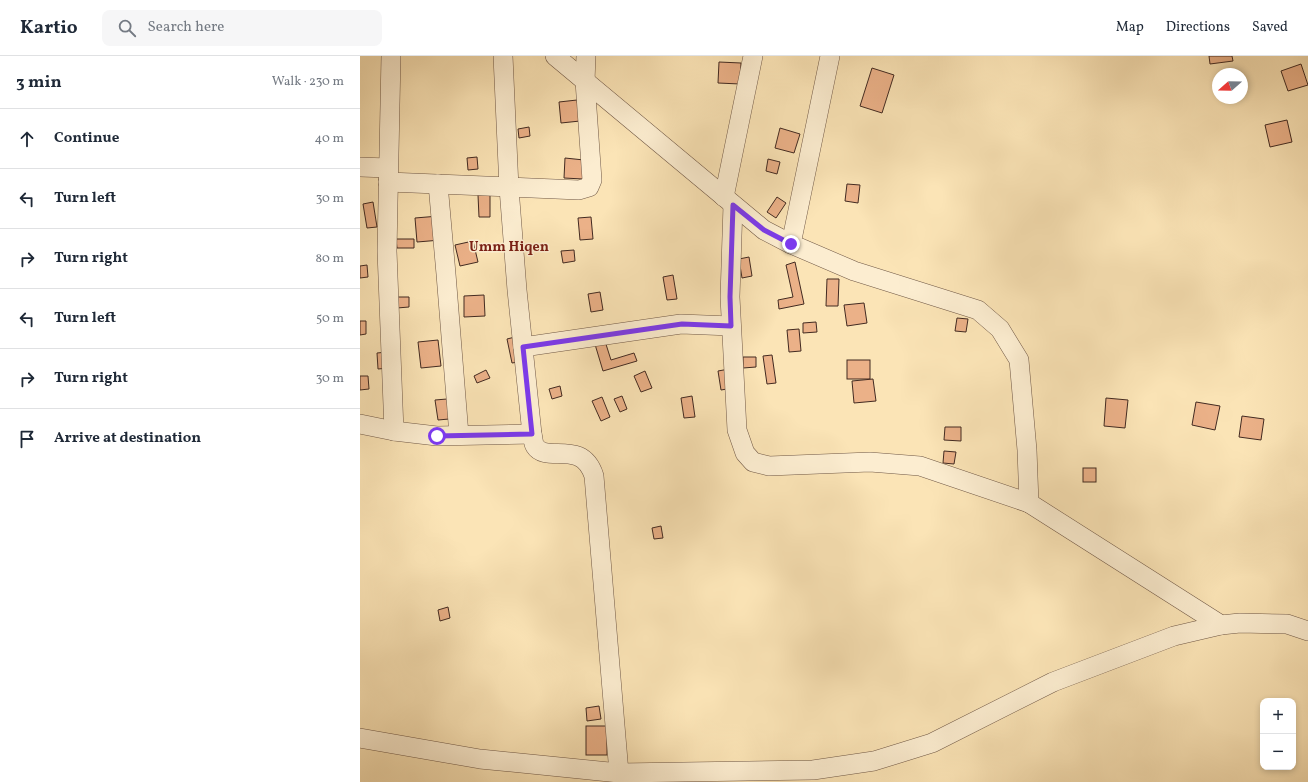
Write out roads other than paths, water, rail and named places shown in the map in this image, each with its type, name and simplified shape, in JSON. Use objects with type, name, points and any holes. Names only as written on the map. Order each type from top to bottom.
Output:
[{"type":"street","points":[[391,56],[386,251],[394,431]]},
{"type":"street","points":[[503,56],[509,188],[532,434],[536,446],[545,453],[565,453],[583,458],[591,466],[594,476],[619,773]]},
{"type":"street","points":[[555,56],[764,230],[791,244],[854,271],[978,310],[1000,329],[1019,360],[1029,503]]},
{"type":"street","points":[[360,167],[388,175],[438,184],[579,190],[589,187],[592,180],[585,81],[586,56]]},
{"type":"street","points":[[753,56],[729,201],[731,326],[737,430],[745,453],[753,462],[769,466],[870,462],[920,466],[1029,503],[1221,625]]},
{"type":"street","points":[[791,244],[830,56]]},
{"type":"street","points":[[438,184],[459,436]]},
{"type":"street","points":[[523,347],[682,324],[731,326]]},
{"type":"street","points":[[360,424],[394,431],[437,436],[532,434]]},
{"type":"street","points":[[360,738],[480,759],[619,773],[813,770],[874,761],[932,743],[1053,682],[1174,636],[1221,625],[1240,623],[1287,624],[1308,631]]},
{"type":"district","name":"Umm Hiqen","points":[[509,246]]}]
